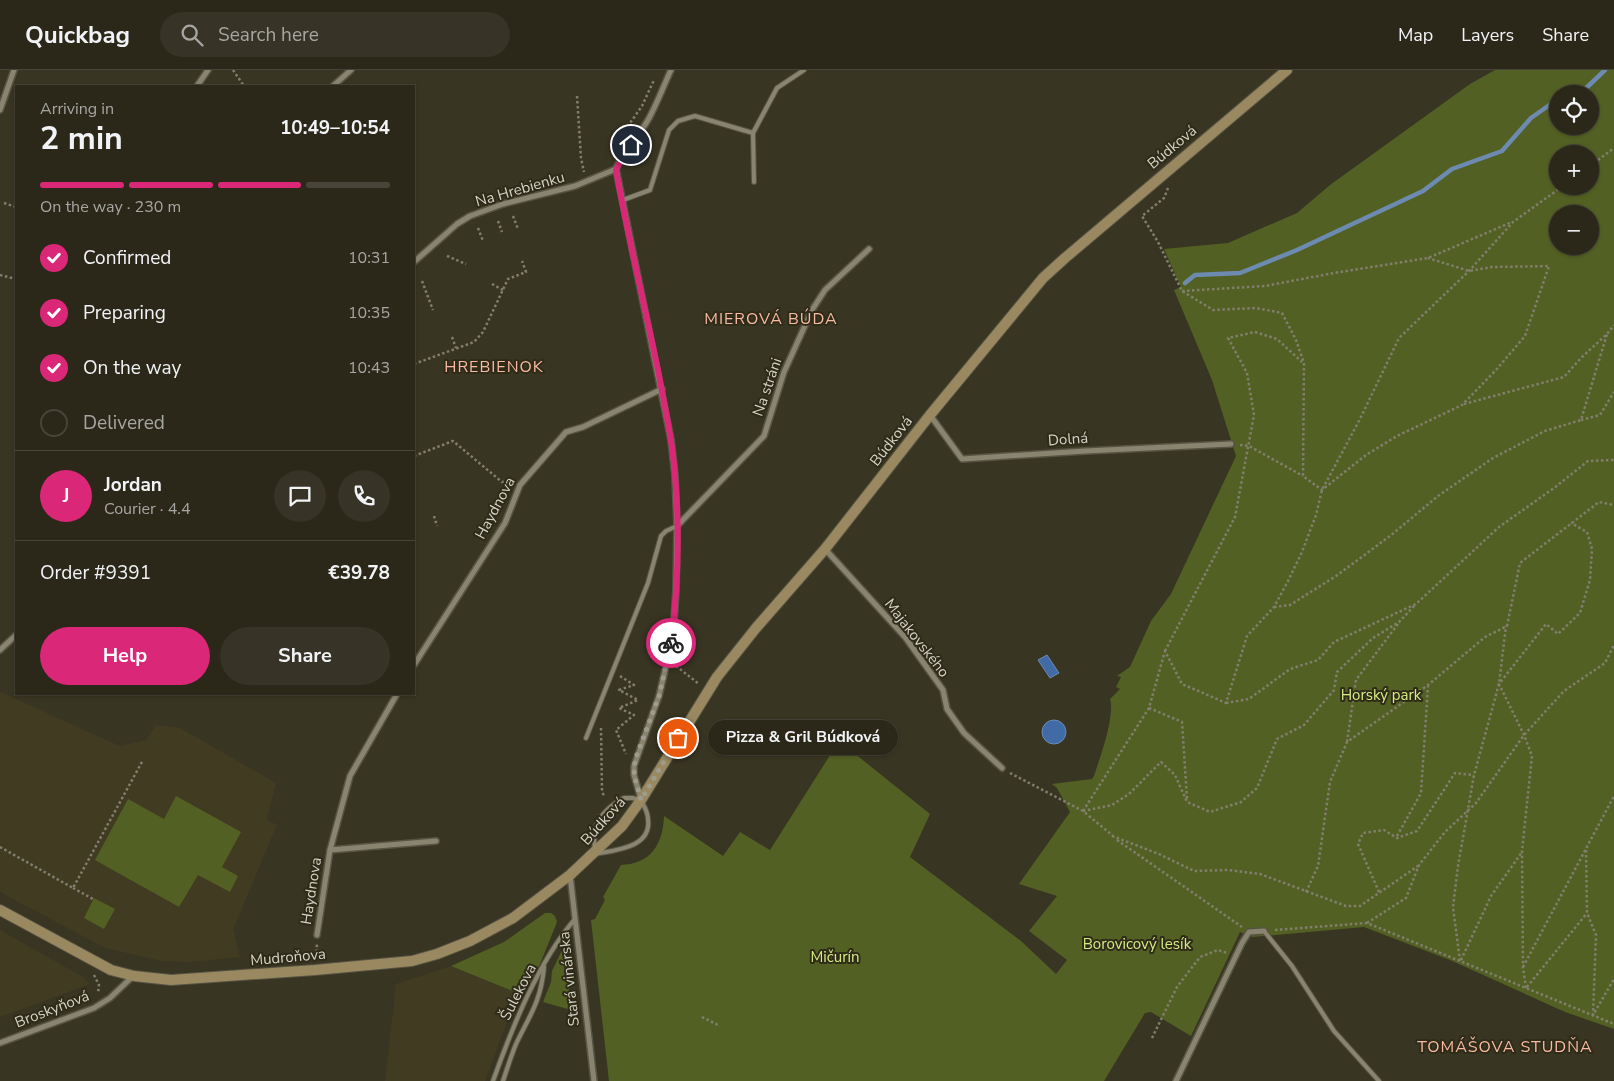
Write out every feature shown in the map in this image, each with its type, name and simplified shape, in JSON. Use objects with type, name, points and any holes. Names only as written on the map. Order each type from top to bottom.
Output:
[{"type":"street","points":[[0,110],[14,70]]},
{"type":"street","points":[[198,85],[208,70]]},
{"type":"street","points":[[334,85],[351,70]]},
{"type":"street","points":[[641,800],[634,775],[634,766],[659,696],[671,645],[676,590],[678,526],[671,440],[616,170],[625,152],[648,120],[671,70]]},
{"type":"street","name":"Búdková","points":[[570,875],[595,854],[622,826],[641,800],[717,677],[756,628],[825,549],[1025,299],[1058,264],[1287,70]]},
{"type":"street","name":"Na Hrebienku","points":[[415,261],[457,224],[470,216],[498,206],[575,186],[616,170]]},
{"type":"street","name":"Na stráni","points":[[678,526],[764,436],[784,372],[812,310],[825,290],[869,249]]},
{"type":"street","name":"Haydnova","points":[[415,662],[505,523],[520,485],[566,432],[583,427],[662,389]]},
{"type":"street","name":"Dolná","points":[[930,416],[962,459],[1085,450],[1231,444]]},
{"type":"street","name":"Majakovského","points":[[825,549],[905,637],[943,690],[947,709],[964,733],[1002,768]]},
{"type":"street","points":[[0,650],[15,635]]},
{"type":"street","name":"Haydnova","points":[[317,935],[330,850],[350,776],[396,695]]},
{"type":"street","name":"Haydnova","points":[[330,850],[436,841]]},
{"type":"street","name":"Stará vinárska","points":[[570,875],[594,1081]]},
{"type":"street","name":"Mudroňova","points":[[0,910],[96,963],[118,973],[171,980],[186,980],[396,963],[425,958],[470,941],[501,925],[570,875]]},
{"type":"street","points":[[1176,1081],[1242,943],[1249,932],[1264,931]]},
{"type":"street","name":"Broskyňová","points":[[0,1042],[94,1008],[110,998],[134,976]]},
{"type":"lane","points":[[754,182],[753,133],[777,88],[804,70]]},
{"type":"lane","points":[[623,200],[650,190],[669,130],[678,121],[695,116],[753,133]]},
{"type":"lane","points":[[586,738],[648,583],[662,536],[666,531],[678,526]]},
{"type":"lane","points":[[624,798],[641,800],[648,817],[648,829],[643,837],[628,847],[595,854],[595,829],[605,812],[613,804],[624,798]]},
{"type":"lane","name":"Šulekova","points":[[493,1081],[514,1026],[544,965],[575,918]]},
{"type":"lane","points":[[1264,931],[1292,966],[1334,1031],[1379,1081]]},
{"type":"lane","points":[[503,1081],[516,1044],[525,1030],[540,997],[544,965]]},
{"type":"path","points":[[233,70],[243,85]]},
{"type":"path","points":[[616,143],[642,106],[657,74]]},
{"type":"path","points":[[577,96],[582,168]]},
{"type":"path","points":[[1599,159],[1614,148]]},
{"type":"path","points":[[1170,184],[1164,198],[1142,216],[1158,242],[1182,292],[1213,310],[1256,308],[1282,312],[1296,340],[1304,364],[1303,476]]},
{"type":"path","points":[[1226,703],[1246,636],[1274,607],[1302,552],[1316,515],[1322,490],[1360,419],[1399,338],[1469,271],[1513,222],[1550,195]]},
{"type":"path","points":[[4,203],[15,206]]},
{"type":"path","points":[[513,216],[518,229]]},
{"type":"path","points":[[498,221],[502,232]]},
{"type":"path","points":[[1182,292],[1265,286],[1428,258],[1513,222]]},
{"type":"path","points":[[478,228],[483,242]]},
{"type":"path","points":[[447,256],[466,264]]},
{"type":"path","points":[[1428,258],[1469,271],[1492,267],[1549,266],[1525,336],[1496,370],[1462,405]]},
{"type":"path","points":[[415,364],[474,342],[483,332],[508,279],[526,272],[522,261]]},
{"type":"path","points":[[0,275],[15,279]]},
{"type":"path","points":[[422,281],[433,310]]},
{"type":"path","points":[[492,284],[503,290]]},
{"type":"path","points":[[1322,490],[1374,450],[1398,436],[1462,405],[1564,377],[1614,325]]},
{"type":"path","points":[[1083,812],[1149,708],[1166,651],[1235,517],[1254,415],[1247,373],[1228,338],[1255,332],[1277,339],[1304,364]]},
{"type":"path","points":[[1581,420],[1607,334]]},
{"type":"path","points":[[452,337],[456,348]]},
{"type":"path","points":[[1274,607],[1290,605],[1336,576],[1390,536],[1438,496],[1493,458],[1545,431],[1600,415],[1614,392]]},
{"type":"path","points":[[415,456],[454,441],[502,482],[513,480]]},
{"type":"path","points":[[1231,444],[1249,446],[1303,476],[1322,490]]},
{"type":"path","points":[[1306,892],[1318,866],[1330,782],[1347,742],[1356,680],[1399,622],[1499,527],[1588,461],[1614,460]]},
{"type":"path","points":[[1347,742],[1428,685],[1485,638],[1507,626],[1520,563],[1599,502],[1614,506]]},
{"type":"path","points":[[434,516],[438,526]]},
{"type":"path","points":[[1499,684],[1546,624],[1558,634],[1580,613],[1590,580],[1592,549],[1587,532],[1571,523]]},
{"type":"path","points":[[1166,651],[1182,684],[1226,703],[1249,699],[1290,669],[1318,660],[1334,642],[1416,604]]},
{"type":"path","points":[[1083,812],[1112,805],[1129,794],[1161,762],[1175,775],[1187,802],[1210,812],[1241,802],[1257,788],[1277,740],[1304,725],[1334,690],[1338,672],[1372,638],[1399,622]]},
{"type":"path","points":[[1460,962],[1453,907],[1474,775],[1499,684],[1506,626]]},
{"type":"path","points":[[1367,923],[1406,898],[1420,865],[1445,832],[1476,803],[1492,783],[1524,735],[1564,691],[1605,663],[1614,645]]},
{"type":"path","points":[[675,666],[699,684]]},
{"type":"path","points":[[612,671],[634,685],[619,690],[638,700],[619,708],[634,715],[616,730],[626,754]]},
{"type":"path","points":[[1499,684],[1532,756],[1522,851],[1523,968],[1526,988]]},
{"type":"path","points":[[1397,838],[1421,793],[1428,685]]},
{"type":"path","points":[[598,707],[601,712],[602,791],[604,796]]},
{"type":"path","points":[[1149,708],[1182,722],[1187,802]]},
{"type":"path","points":[[73,888],[143,760]]},
{"type":"path","points":[[1002,768],[1083,812],[1112,836],[1249,932]]},
{"type":"path","points":[[1397,838],[1417,831],[1455,773],[1474,775]]},
{"type":"path","points":[[1523,968],[1614,796]]},
{"type":"path","points":[[1380,892],[1358,844],[1363,833],[1384,830],[1397,838]]},
{"type":"path","points":[[1112,836],[1159,854],[1194,872],[1228,870],[1260,874],[1346,906],[1360,906],[1420,865]]},
{"type":"path","points":[[0,847],[93,899]]},
{"type":"path","points":[[1586,850],[1587,913],[1596,935],[1593,1015]]},
{"type":"path","points":[[1460,962],[1491,896],[1522,851]]},
{"type":"path","points":[[1526,988],[1587,913]]},
{"type":"path","points":[[1264,931],[1367,923],[1614,1024]]},
{"type":"path","points":[[1152,1038],[1178,987],[1200,957],[1218,950],[1236,958]]},
{"type":"path","points":[[93,974],[100,990],[93,1000],[94,1008]]},
{"type":"path","points":[[1593,1015],[1614,979]]},
{"type":"path","points":[[702,1017],[720,1026]]},
{"type":"shaded area","points":[[0,692],[120,746],[146,740],[156,725],[180,728],[276,783],[267,820],[277,825],[233,929],[240,957],[189,962],[162,961],[105,948],[0,892]]},
{"type":"shaded area","points":[[0,930],[83,977],[90,984],[0,1017]]},
{"type":"shaded area","points":[[451,966],[522,995],[507,1022],[485,1081],[385,1081],[396,984]]},
{"type":"green space","name":"Horský park","points":[[1495,70],[1614,70],[1614,1029],[1565,1012],[1450,960],[1364,927],[1253,937],[1240,932],[1191,1036],[1151,1012],[1145,1013],[1104,1081],[609,1081],[591,920],[595,919],[605,900],[603,897],[621,865],[640,861],[653,851],[661,835],[664,816],[723,856],[740,832],[770,850],[839,741],[930,814],[910,857],[1021,941],[1056,974],[1067,960],[1029,931],[1057,896],[1019,884],[1070,812],[1057,788],[1052,784],[1092,779],[1094,776],[1109,727],[1110,699],[1120,689],[1116,687],[1121,677],[1117,676],[1130,667],[1151,621],[1171,594],[1236,456],[1212,380],[1174,290],[1181,287],[1164,249],[1228,243],[1297,213],[1330,185],[1470,84]]},
{"type":"green space","points":[[176,796],[241,832],[222,867],[238,876],[230,892],[198,875],[179,907],[95,860],[128,799],[164,819]]},
{"type":"green space","points":[[94,898],[115,909],[104,929],[84,918]]},
{"type":"green space","points":[[545,913],[551,913],[555,916],[557,922],[540,964],[522,995],[451,966],[504,942]]},
{"type":"green space","points":[[565,944],[571,1010],[543,1002],[551,982],[552,971]]},
{"type":"water","points":[[1047,655],[1059,673],[1050,678],[1038,660]]},
{"type":"water","points":[[1054,720],[1062,724],[1066,732],[1062,740],[1054,744],[1046,740],[1042,732],[1046,724]]},
{"type":"waterway","points":[[1589,85],[1605,70]]},
{"type":"waterway","points":[[1185,283],[1195,275],[1240,273],[1297,250],[1423,191],[1452,169],[1502,151],[1531,118],[1549,105]]},
{"type":"way so far","points":[[671,643],[659,696],[635,760],[634,775],[641,800],[678,738]]},
{"type":"place","name":"Pizza & Gril Búdková","points":[[678,738]]},
{"type":"district","name":"MIEROVÁ BÚDA","points":[[771,319]]},
{"type":"district","name":"HREBIENOK","points":[[494,367]]},
{"type":"district","name":"TOMÁŠOVA STUDŇA","points":[[1505,1047]]},
{"type":"route","points":[[631,145],[619,161],[616,170],[662,389],[675,476],[678,526],[676,590],[671,643]]},
{"type":"park label","name":"Borovicový lesík","points":[[1137,944]]},
{"type":"park label","name":"Mičurín","points":[[835,957]]}]
